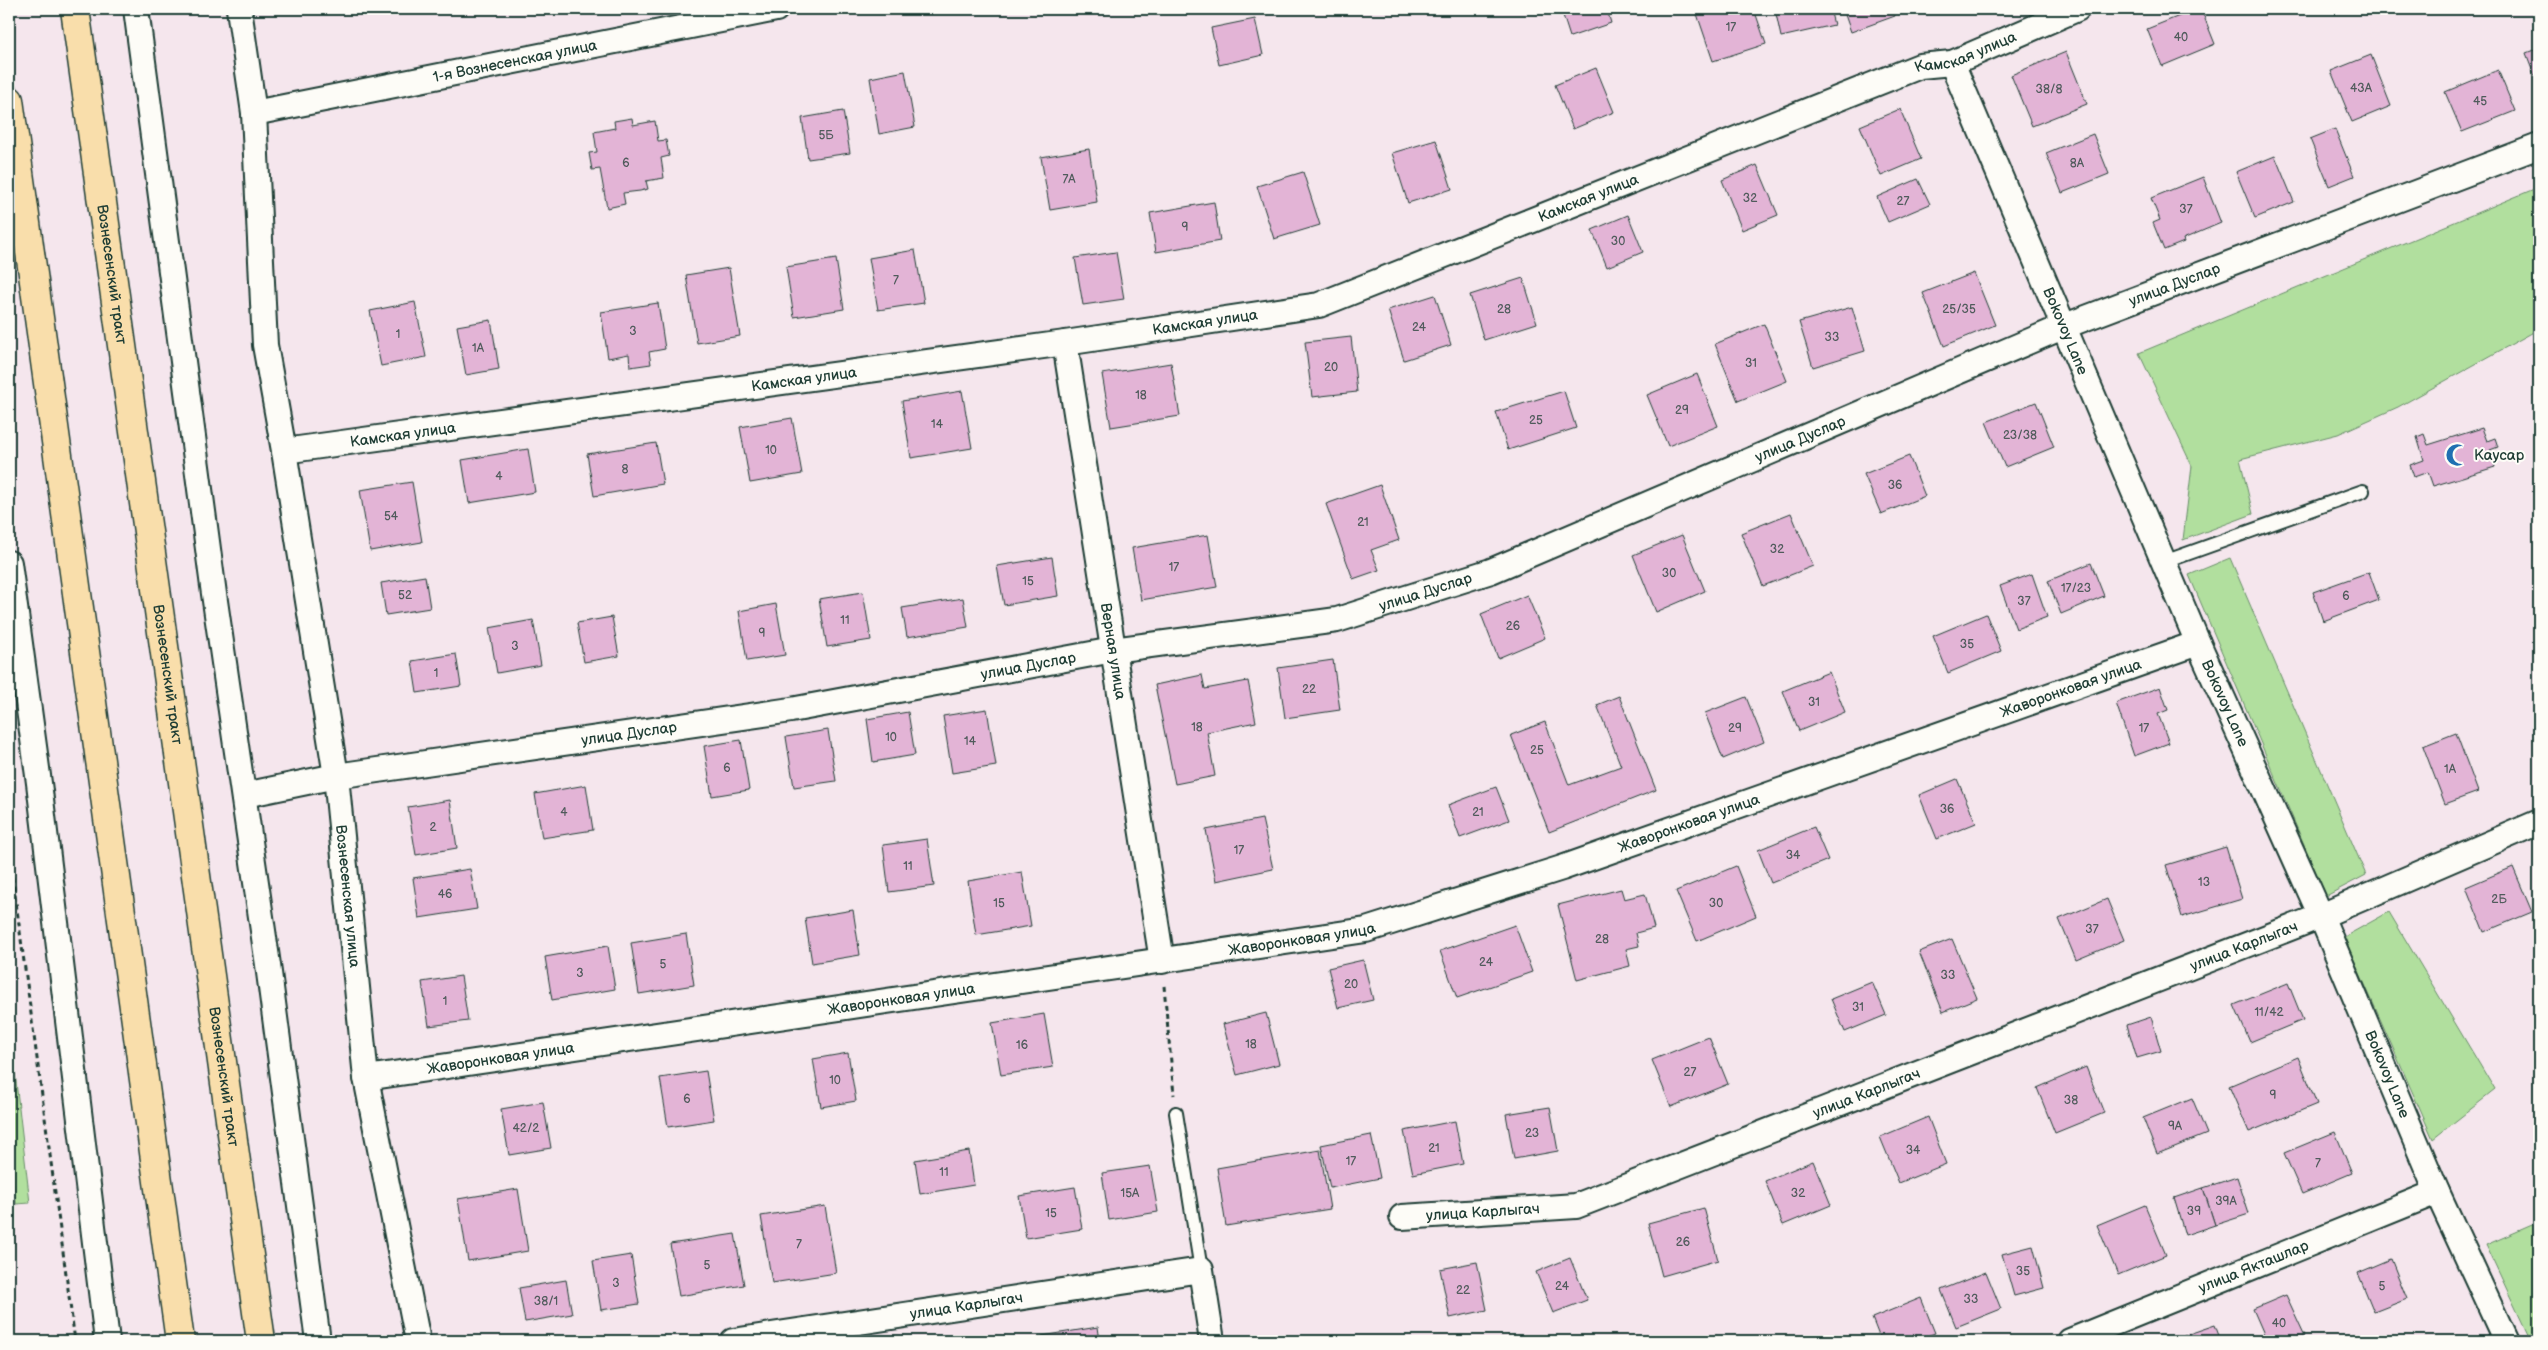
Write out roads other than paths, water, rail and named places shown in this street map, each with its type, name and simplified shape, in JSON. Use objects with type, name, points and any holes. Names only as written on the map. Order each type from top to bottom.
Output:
[{"type":"main road","name":"Вознесенский тракт","points":[[75,9],[261,1341]]},
{"type":"main road","points":[[9,100],[180,1341]]},
{"type":"street","points":[[136,9],[214,594],[244,795],[318,1341]]},
{"type":"street","name":"Вознесенская улица","points":[[239,9],[254,113],[264,345],[284,451],[336,776],[366,1078],[418,1341]]},
{"type":"street","name":"1-я Вознесенская улица","points":[[254,113],[776,9]]},
{"type":"street","name":"Камская улица","points":[[284,451],[1065,343],[1319,305],[1920,66],[1952,63],[2077,9]]},
{"type":"street","name":"Bokovoy Lane","points":[[1952,63],[2066,326],[2198,643],[2321,916],[2437,1192],[2506,1341]]},
{"type":"street","name":"улица Дуслар","points":[[244,795],[336,776],[791,710],[1113,650],[1337,620],[1491,571],[2066,326],[2539,146]]},
{"type":"street","name":"Верная улица","points":[[1065,343],[1162,961]]},
{"type":"street","points":[[9,563],[11,595],[107,1341]]},
{"type":"street","name":"Жаворонковая улица","points":[[366,1078],[1366,930],[1562,868],[2198,643]]},
{"type":"street","name":"улица Карлыгач","points":[[1402,1217],[1576,1206],[2321,916],[2539,822]]},
{"type":"street","name":"улица Якташлар","points":[[2070,1341],[2437,1192]]},
{"type":"street","points":[[1201,1270],[1212,1341]]},
{"type":"street","name":"улица Карлыгач","points":[[733,1341],[1201,1270]]},
{"type":"lane","points":[[2164,562],[2363,491]]},
{"type":"lane","points":[[1176,1113],[1201,1270]]},
{"type":"place","name":"Каусар","points":[[2457,455]]}]
